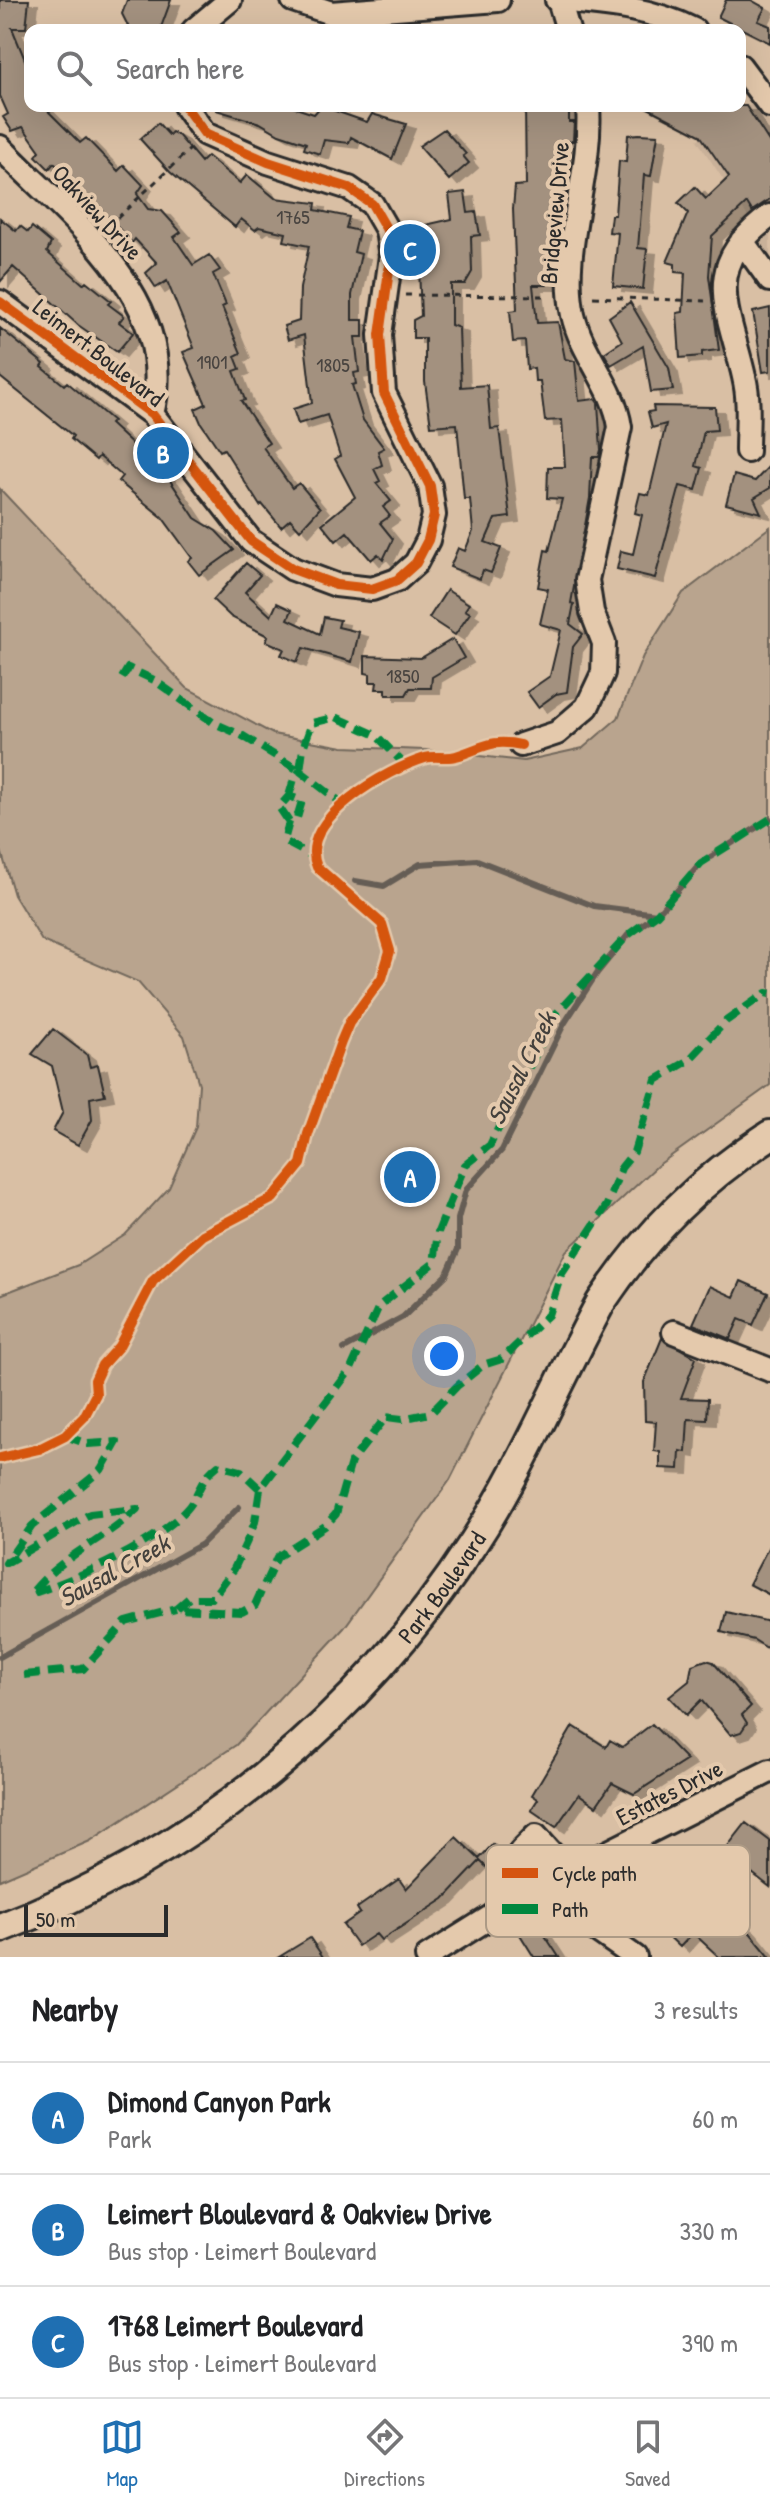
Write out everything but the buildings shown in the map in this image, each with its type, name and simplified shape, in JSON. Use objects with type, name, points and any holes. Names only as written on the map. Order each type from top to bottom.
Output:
[{"type":"main road","name":"Park Boulevard","points":[[0,1928],[85,1892],[182,1836],[273,1770],[346,1704],[402,1643],[475,1542],[601,1302],[625,1266],[682,1201],[770,1135]]},
{"type":"street","points":[[201,24],[230,0]]},
{"type":"street","points":[[293,0],[331,13],[498,0]]},
{"type":"street","points":[[566,24],[558,0],[631,8],[665,15],[682,24]]},
{"type":"street","points":[[746,74],[770,106]]},
{"type":"street","points":[[189,112],[205,134]]},
{"type":"street","name":"Bridgeview Drive","points":[[521,745],[557,733],[587,707],[603,673],[604,643],[592,612],[587,580],[620,427],[617,404],[573,314],[571,260],[583,190],[588,112]]},
{"type":"street","name":"Leimert Boulevard","points":[[0,302],[152,414],[251,541],[293,569],[336,585],[372,589],[397,580],[416,563],[428,540],[434,515],[430,486],[384,393],[380,335],[391,256],[387,230],[372,204],[349,188],[268,162],[205,134]]},
{"type":"street","name":"Oakview Drive","points":[[0,147],[125,277],[144,311],[159,386],[152,414]]},
{"type":"street","points":[[747,451],[747,395],[725,313],[724,275],[742,241],[770,216]]},
{"type":"street","points":[[742,241],[770,280]]},
{"type":"street","points":[[674,1332],[770,1370]]},
{"type":"street","name":"Estates Drive","points":[[622,1845],[770,1771]]},
{"type":"street","points":[[527,1845],[536,1836],[544,1845]]},
{"type":"street","name":"Estates Drive","points":[[427,1957],[486,1920]]},
{"type":"street","points":[[607,1937],[635,1957]]},
{"type":"path","points":[[91,242],[205,134]]},
{"type":"shaded area","points":[[755,102],[770,123],[770,272],[739,228],[748,217],[697,140],[740,112],[746,112],[746,108]]},
{"type":"shaded area","points":[[0,489],[187,688],[273,734],[343,747],[426,750],[524,761],[583,748],[618,718],[643,656],[683,593],[770,527],[770,1085],[657,1166],[566,1251],[450,1480],[344,1628],[236,1745],[90,1841],[0,1880],[0,1295],[78,1265],[125,1235],[169,1188],[196,1127],[199,1084],[184,1036],[138,982],[42,941],[14,895],[0,847]]},
{"type":"waterway","name":"Sausal Creek","points":[[344,1349],[403,1317],[447,1274],[458,1249],[458,1219],[466,1190],[502,1150],[564,1024],[597,973],[628,935],[657,914],[701,863],[770,819]]},
{"type":"waterway","points":[[355,881],[384,886],[420,864],[477,860],[594,906],[657,914]]},
{"type":"waterway","name":"Sausal Creek","points":[[0,1657],[202,1544],[239,1507]]},
{"type":"marked path","points":[[122,678],[128,668],[154,680],[214,723],[243,736],[300,771],[303,748],[312,723],[336,717],[376,735],[406,766]]},
{"type":"marked path","points":[[289,796],[300,771],[343,804]]},
{"type":"marked path","points":[[289,822],[279,807],[289,796],[302,801],[297,818],[289,822],[284,841],[312,856]]},
{"type":"marked path","points":[[770,819],[701,863],[657,914],[628,935],[555,1015],[490,1145],[465,1165],[438,1232],[434,1263],[379,1306],[351,1369],[260,1489],[255,1522],[234,1569],[212,1598],[189,1598],[176,1609],[242,1612],[255,1605],[277,1557],[325,1526],[336,1514],[351,1462],[386,1417],[402,1419],[431,1413],[483,1365],[502,1359],[548,1315],[561,1275],[607,1205],[621,1168],[634,1152],[656,1080],[688,1061],[726,1021],[766,993],[770,994]]},
{"type":"marked path","points":[[65,1436],[88,1444],[117,1442],[101,1470],[32,1526],[6,1563],[90,1514],[137,1509],[55,1569],[31,1594],[91,1570],[155,1536],[186,1510],[206,1477],[218,1465],[241,1471],[260,1489]]},
{"type":"marked path","points":[[24,1675],[83,1669],[126,1622],[176,1609]]},
{"type":"cycle path","points":[[0,302],[152,414],[251,541],[293,569],[336,585],[372,589],[397,580],[416,563],[428,540],[434,515],[430,486],[384,393],[380,335],[391,256],[387,230],[372,204],[349,188],[268,162],[205,134],[189,112]]},
{"type":"cycle path","points":[[0,1458],[39,1449],[65,1436],[84,1417],[96,1394],[95,1380],[102,1365],[119,1346],[153,1281],[203,1235],[273,1198],[301,1164],[308,1134],[341,1042],[349,1023],[382,978],[390,951],[382,924],[317,867],[314,849],[320,831],[332,814],[369,785],[409,764],[429,757],[456,756],[494,743],[521,745]]},
{"type":"place","name":"1768 Leimert Boulevard","points":[[410,250]]},
{"type":"place","name":"Leimert Bloulevard & Oakview Drive","points":[[163,453]]},
{"type":"place","name":"Dimond Canyon Park","points":[[410,1177]]}]
